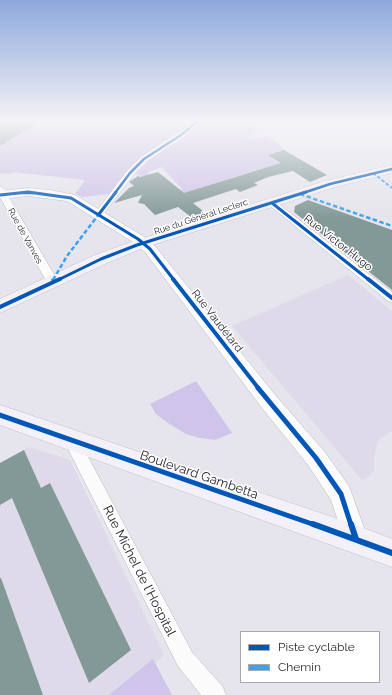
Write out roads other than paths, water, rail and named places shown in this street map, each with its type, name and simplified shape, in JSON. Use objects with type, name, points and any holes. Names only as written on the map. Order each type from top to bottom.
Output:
[{"type":"main road","name":"Rue du Général Leclerc","points":[[0,306],[101,259],[330,184],[392,169]]},
{"type":"main road","name":"Boulevard Gambetta","points":[[0,415],[356,539],[392,553]]},
{"type":"street","points":[[99,214],[130,174],[144,160],[152,154]]},
{"type":"street","name":"Rue Vaudétard","points":[[1,193],[28,192],[71,198],[99,214],[144,244],[268,402],[316,458],[341,494],[356,539]]},
{"type":"street","name":"Rue de Vanves","points":[[1,193],[52,281]]},
{"type":"street","name":"Rue Victor Hugo","points":[[272,203],[392,298]]},
{"type":"street","name":"Rue Michel de l'Hospital","points":[[72,441],[184,659],[215,695]]}]
